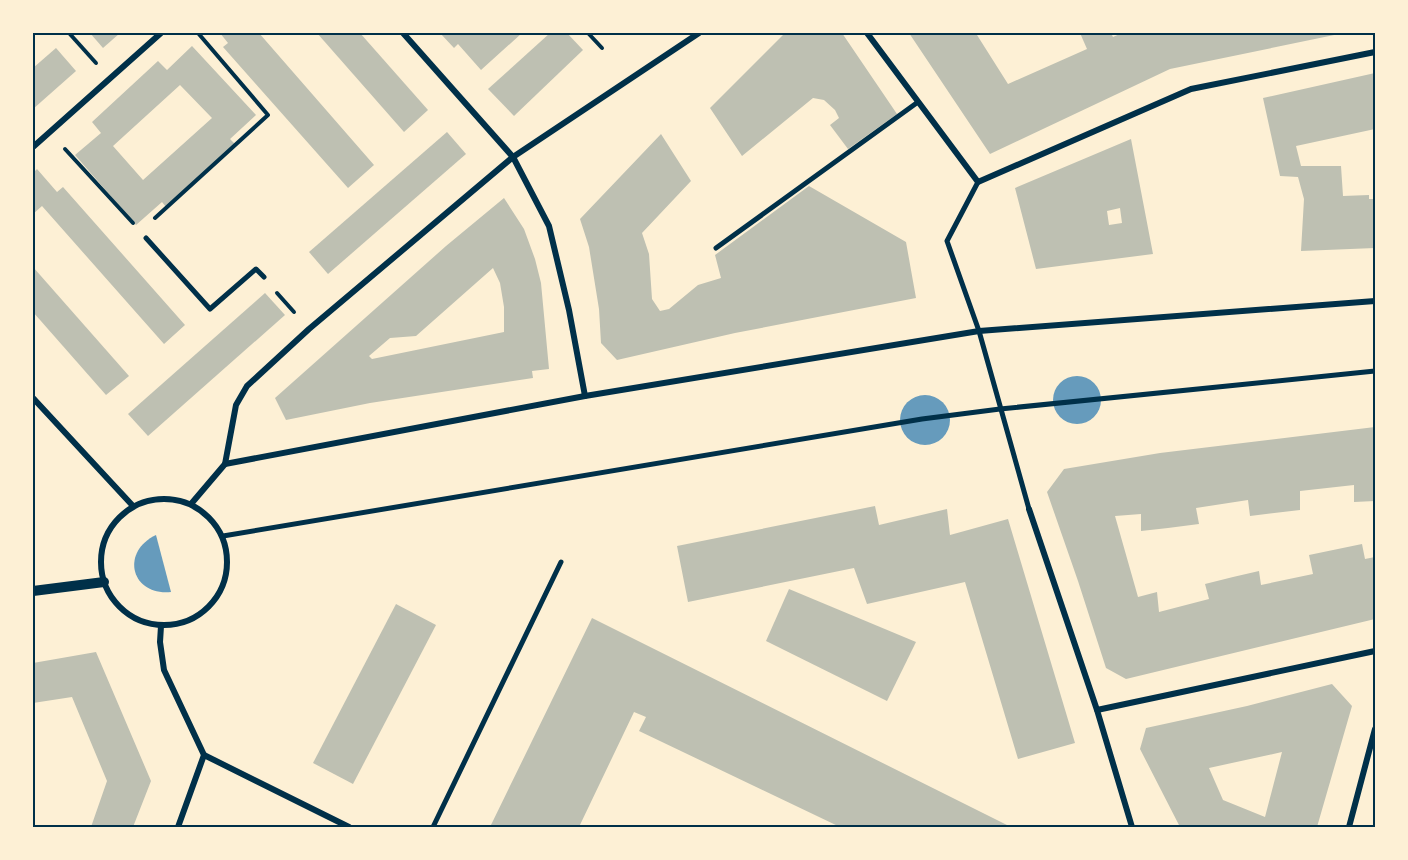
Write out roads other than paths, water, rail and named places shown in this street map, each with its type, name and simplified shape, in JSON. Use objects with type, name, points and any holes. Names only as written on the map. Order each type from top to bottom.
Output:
[{"type":"street","points":[[33,147],[161,33]]},
{"type":"street","points":[[403,33],[513,157],[549,226],[569,310],[585,396]]},
{"type":"street","points":[[191,504],[225,464],[236,405],[247,386],[309,329],[513,157],[699,33]]},
{"type":"street","points":[[867,33],[978,182]]},
{"type":"street","points":[[1132,827],[1097,710],[1029,509],[979,332],[947,241],[978,182],[1191,89],[1375,52]]},
{"type":"street","points":[[716,248],[918,102]]},
{"type":"street","points":[[146,238],[210,309],[256,269],[264,277]]},
{"type":"street","points":[[225,464],[585,396],[979,332],[1375,301]]},
{"type":"street","points":[[223,536],[922,419],[1000,408],[1375,371]]},
{"type":"street","points":[[33,398],[133,507]]},
{"type":"street","points":[[171,498],[191,504],[208,516],[223,536],[228,555],[227,576],[218,597],[202,614],[183,624],[161,626],[135,619],[117,606],[104,582],[101,565],[104,543],[115,522],[133,507],[154,499],[171,498]]},
{"type":"street","points":[[433,827],[561,562]]},
{"type":"street","points":[[33,591],[104,582]]},
{"type":"street","points":[[161,626],[160,642],[164,670],[204,755],[349,827]]},
{"type":"street","points":[[1097,710],[1375,651]]},
{"type":"street","points":[[1349,827],[1375,729]]},
{"type":"street","points":[[178,827],[204,755]]},
{"type":"water","points":[[1072,376],[1082,376],[1094,383],[1101,395],[1101,405],[1094,417],[1082,424],[1072,424],[1057,413],[1053,405],[1053,395],[1064,380]]},
{"type":"water","points":[[925,395],[934,397],[945,406],[950,420],[948,429],[939,440],[925,445],[916,443],[905,434],[900,420],[902,411],[911,400]]},
{"type":"water","points":[[156,535],[171,592],[157,591],[147,587],[139,580],[135,571],[134,562],[138,552],[145,542]]}]
